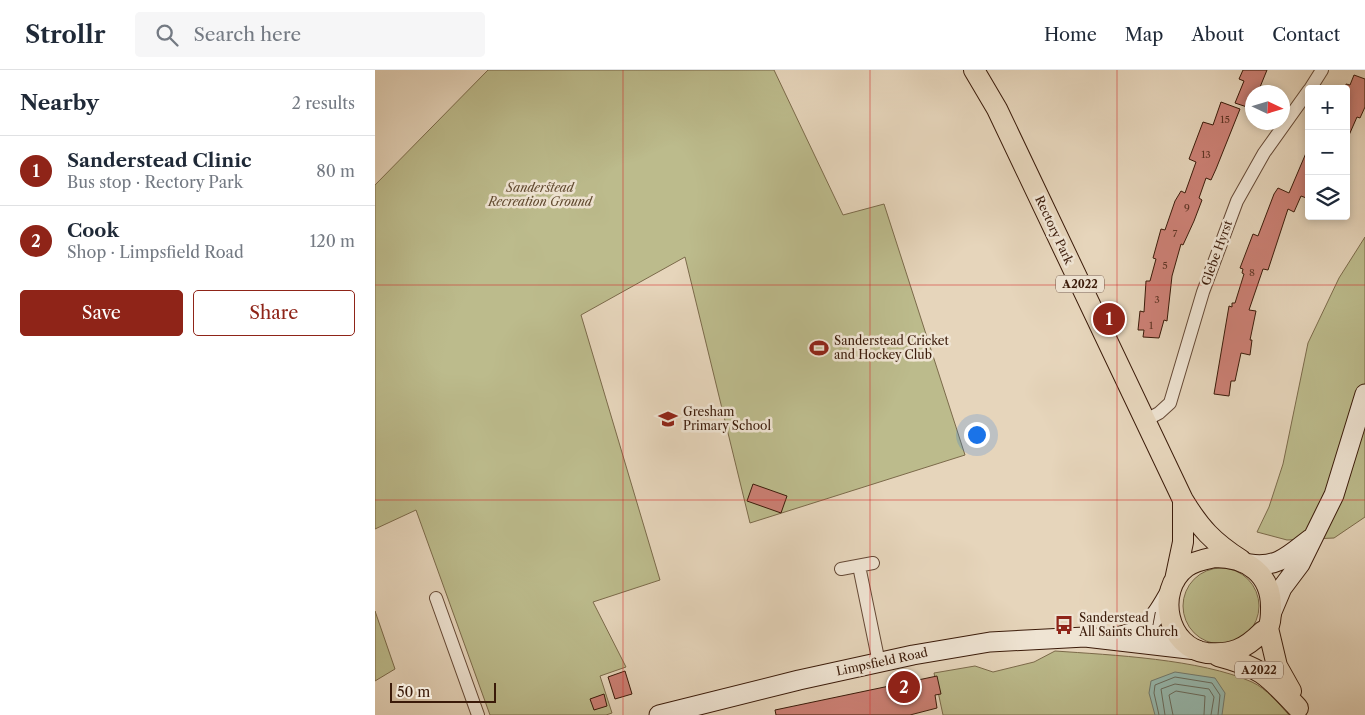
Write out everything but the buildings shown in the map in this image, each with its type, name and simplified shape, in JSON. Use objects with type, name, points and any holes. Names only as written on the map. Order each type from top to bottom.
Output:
[{"type":"main road","name":"Rectory Park","points":[[974,70],[997,109],[1183,500],[1206,534],[1218,546],[1245,562]]},
{"type":"main road","points":[[1315,535],[1284,559],[1273,564],[1245,562],[1225,557],[1202,560],[1186,567],[1173,586],[1168,602],[1174,629],[1179,638],[1202,652],[1231,652],[1251,644],[1269,621],[1281,588],[1300,564],[1315,535],[1334,495],[1365,394]]},
{"type":"main road","name":"Rectory Park","points":[[1173,586],[1183,542],[1183,500]]},
{"type":"main road","points":[[1245,562],[1266,584],[1270,594],[1269,621]]},
{"type":"main road","name":"Limpsfield Road","points":[[1109,639],[1134,634],[1144,628],[1155,618],[1173,586]]},
{"type":"main road","name":"A2022","points":[[1269,621],[1277,666],[1301,711]]},
{"type":"main road","name":"Limpsfield Road","points":[[659,715],[740,693],[879,663],[990,642],[1085,637],[1202,652]]},
{"type":"main road","name":"A2022","points":[[1202,652],[1243,662],[1253,667],[1267,676],[1301,711]]},
{"type":"street","name":"Glebe Hyrst","points":[[1312,85],[1322,70]]},
{"type":"street","name":"Glebe Hyrst","points":[[1145,421],[1163,410],[1170,403],[1203,292],[1247,180],[1305,95]]},
{"type":"street","points":[[841,569],[873,563]]},
{"type":"street","points":[[859,566],[879,663]]},
{"type":"street","points":[[436,598],[478,715]]},
{"type":"green space","name":"Sanderstead Recreation Ground","points":[[488,70],[774,70],[843,215],[884,204],[965,455],[750,523],[685,257],[581,315],[660,580],[593,602],[626,667],[600,676],[612,713],[606,715],[490,715],[416,510],[375,529],[375,185]]},
{"type":"green space","points":[[1365,237],[1365,517],[1334,538],[1287,540],[1257,532],[1269,507],[1283,464],[1308,343],[1339,278]]},
{"type":"green space","points":[[1221,568],[1236,571],[1248,579],[1256,591],[1259,606],[1256,621],[1248,633],[1236,641],[1221,644],[1206,641],[1194,633],[1186,621],[1183,606],[1186,591],[1194,579],[1206,571]]},
{"type":"green space","points":[[375,611],[395,669],[375,681]]},
{"type":"green space","points":[[1055,651],[1155,659],[1231,674],[1263,688],[1289,715],[943,715],[934,673],[975,666],[993,672],[1034,662]]},
{"type":"water","points":[[1175,672],[1215,678],[1225,693],[1222,715],[1155,715],[1149,693],[1151,681]]},
{"type":"place","name":"Sanderstead Clinic","points":[[1109,319]]},
{"type":"place","name":"Sanderstead Cricket and Hockey Club","points":[[819,348]]},
{"type":"place","name":"Gresham Primary School","points":[[668,419]]},
{"type":"place","name":"Sanderstead / All Saints Church","points":[[1064,625]]},
{"type":"place","name":"Cook","points":[[904,687]]}]
